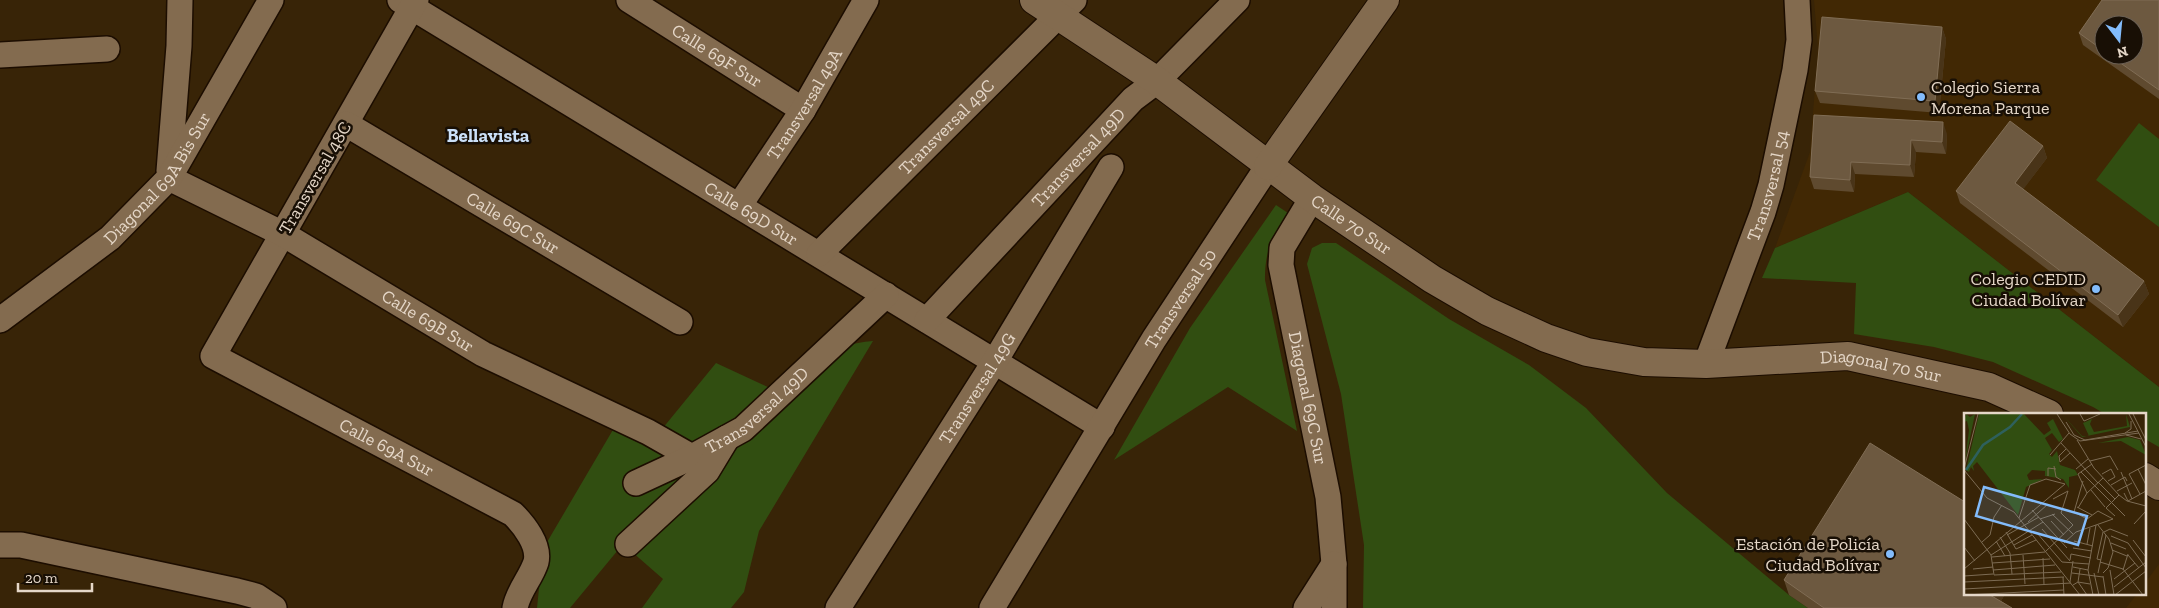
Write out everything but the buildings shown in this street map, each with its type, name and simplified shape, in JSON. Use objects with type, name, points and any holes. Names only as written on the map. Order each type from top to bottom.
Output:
[{"type":"street","points":[[169,178],[179,46],[180,0]]},
{"type":"street","name":"Diagonal 69A Bis Sur","points":[[0,320],[110,238],[169,178],[271,0]]},
{"type":"street","name":"Calle 69F Sur","points":[[629,0],[803,110]]},
{"type":"street","name":"Transversal 49A","points":[[739,206],[803,110],[865,0]]},
{"type":"street","name":"Calle 70 Sur","points":[[1034,0],[1065,9],[1157,82],[1312,198],[1432,279],[1494,314],[1546,338],[1586,352],[1644,362],[1706,364]]},
{"type":"street","name":"Transversal 49D","points":[[927,320],[1133,99],[1157,82],[1237,0]]},
{"type":"street","name":"Transversal 50","points":[[992,608],[1154,339],[1268,166],[1385,0]]},
{"type":"street","name":"Transversal 54","points":[[1706,364],[1763,212],[1771,185],[1795,70],[1798,40],[1797,0]]},
{"type":"street","name":"Transversal 48C","points":[[213,356],[346,124],[410,2]]},
{"type":"street","name":"Calle 69D Sur","points":[[410,2],[739,206],[1102,427]]},
{"type":"street","name":"Transversal 49C","points":[[819,254],[1065,9]]},
{"type":"street","points":[[0,55],[107,49]]},
{"type":"street","name":"Calle 69C Sur","points":[[346,124],[680,322]]},
{"type":"street","name":"Transversal 49G","points":[[838,608],[995,361],[1111,167]]},
{"type":"street","name":"Calle 69B Sur","points":[[169,178],[283,234],[483,354],[648,432],[692,457]]},
{"type":"street","name":"Diagonal 69C Sur","points":[[1312,198],[1282,248],[1280,265],[1328,497],[1334,564],[1334,608]]},
{"type":"street","name":"Transversal 49D","points":[[636,483],[692,457],[743,429],[886,295]]},
{"type":"street","name":"Calle 69A Sur","points":[[213,356],[513,514],[527,529],[534,546],[536,561],[517,600],[516,608]]},
{"type":"street","name":"Diagonal 70 Sur","points":[[1706,364],[1848,356],[1989,387],[2047,413]]},
{"type":"street","points":[[628,544],[707,471],[726,438]]},
{"type":"street","points":[[2146,478],[2159,486]]},
{"type":"street","points":[[0,545],[21,545],[237,591],[256,596],[274,608]]},
{"type":"street","points":[[1306,608],[1334,564]]},
{"type":"shaded area","points":[[1814,0],[2159,0],[2159,387],[1908,192],[1775,248],[1810,152],[1818,48]]},
{"type":"shaded area","points":[[2159,564],[2159,608],[2126,608],[2135,596],[2146,596],[2146,582]]},
{"type":"green space","points":[[2139,123],[2159,139],[2159,227],[2096,180]]},
{"type":"green space","points":[[1908,192],[2159,387],[2159,447],[2146,440],[2146,413],[2103,413],[1993,362],[1934,347],[1854,334],[1856,283],[1762,278],[1775,248]]},
{"type":"green space","points":[[1276,205],[1288,213],[1270,245],[1266,260],[1265,280],[1297,431],[1228,387],[1114,460],[1190,328]]},
{"type":"green space","points":[[1322,243],[1336,243],[1449,319],[1529,365],[1586,408],[1667,493],[1789,595],[1808,608],[1363,608],[1364,545],[1341,394],[1307,264],[1312,248]]},
{"type":"green space","points":[[873,341],[759,531],[744,592],[731,608],[642,608],[663,579],[623,544],[570,608],[537,608],[543,549],[614,428],[649,445],[716,363],[772,389],[807,364],[831,351],[858,343]]},
{"type":"place","name":"Colegio Sierra Morena Parque","points":[[1921,97]]},
{"type":"place","name":"Colegio CEDID Ciudad Bolívar","points":[[2096,289]]},
{"type":"place","name":"Estación de Policía Ciudad Bolívar","points":[[1890,554]]},
{"type":"district","name":"Bellavista","points":[[488,135]]}]
